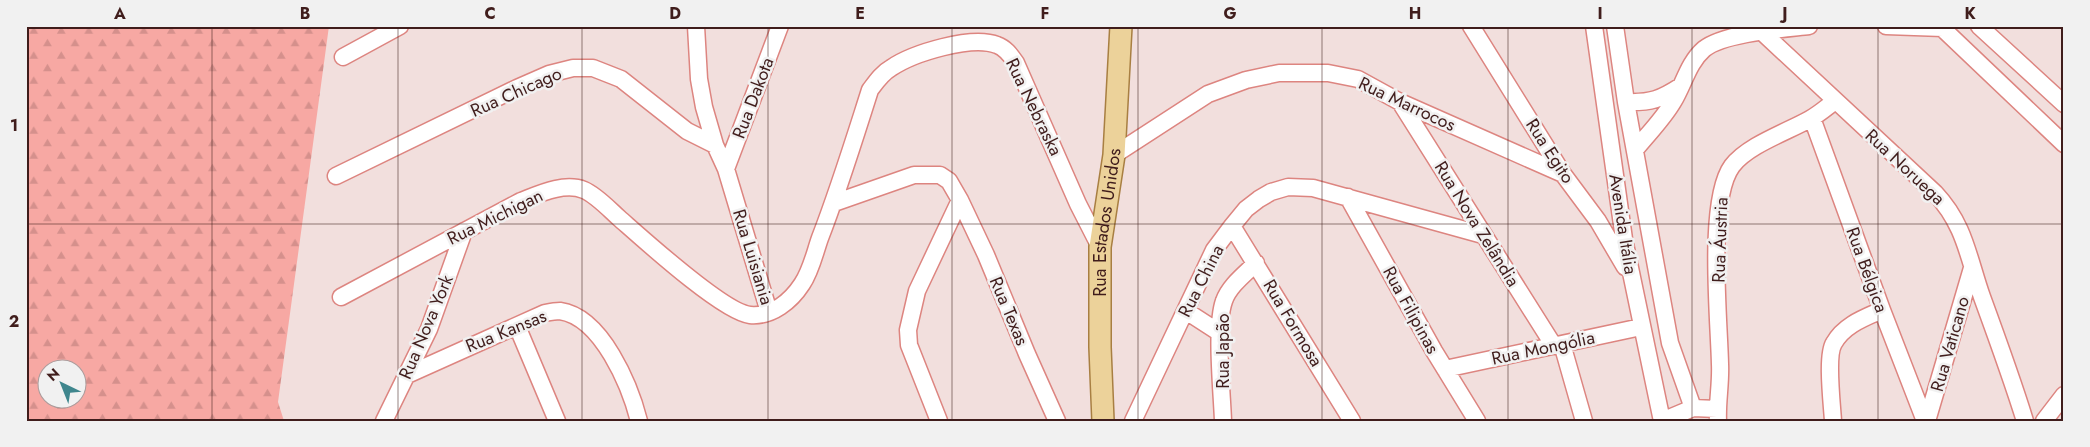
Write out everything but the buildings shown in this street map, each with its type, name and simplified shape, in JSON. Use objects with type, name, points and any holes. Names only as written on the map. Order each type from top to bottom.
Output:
[{"type":"main road","name":"Rua Estados Unidos","points":[[1102,421],[1100,247],[1114,155],[1121,26]]},
{"type":"street","points":[[342,57],[400,26]]},
{"type":"street","name":"Rua Dakota","points":[[726,169],[780,26]]},
{"type":"street","name":"Rua Egito","points":[[1472,26],[1563,174],[1598,221],[1630,275]]},
{"type":"street","name":"Avenida Itália","points":[[1594,26],[1630,275],[1636,294],[1662,421],[1693,408],[1718,415]]},
{"type":"street","name":"Avenida Itália","points":[[1615,26],[1626,102],[1670,343],[1693,408]]},
{"type":"street","points":[[1635,150],[1673,103],[1693,61],[1704,49],[1715,43],[1762,32],[1809,26]]},
{"type":"street","points":[[1886,26],[1941,27],[2064,144]]},
{"type":"street","points":[[1979,26],[2064,104]]},
{"type":"street","name":"Rua Luisiania","points":[[698,27],[699,79],[704,107],[715,145],[726,169],[769,312],[789,301],[803,282],[834,203]]},
{"type":"street","name":"Rua Noruega","points":[[1762,32],[1944,203],[1963,234],[1972,268],[2025,421]]},
{"type":"street","name":"Rua Nebraska","points":[[834,203],[870,90],[878,79],[890,68],[924,52],[978,41],[1003,48],[1016,63],[1082,212],[1100,247]]},
{"type":"street","name":"Rua Chicago","points":[[336,176],[517,88],[549,74],[573,68],[593,68],[621,78],[687,131],[715,145]]},
{"type":"street","name":"Rua Marrocos","points":[[1114,155],[1208,94],[1246,80],[1279,73],[1328,72],[1358,79],[1400,102],[1563,174]]},
{"type":"street","points":[[1626,102],[1642,103],[1655,100],[1682,86]]},
{"type":"street","name":"Rua Áustria","points":[[1718,415],[1720,367],[1717,239],[1720,200],[1724,181],[1732,166],[1744,154],[1812,118],[1835,101]]},
{"type":"street","name":"Rua Nova Zelândia","points":[[1400,102],[1483,235],[1558,345],[1584,421]]},
{"type":"street","name":"Rua Bélgica","points":[[1812,118],[1882,310],[1926,421]]},
{"type":"street","points":[[834,203],[901,178],[926,174],[940,175],[949,181],[960,200],[917,291],[908,330],[909,345],[939,421]]},
{"type":"street","name":"Rua China","points":[[1134,421],[1214,250],[1246,209],[1259,198],[1288,187],[1313,188],[1483,235]]},
{"type":"street","name":"Rua Michigan","points":[[341,296],[521,201],[551,190],[573,188],[584,190],[684,272],[729,306],[748,315],[760,315],[769,312]]},
{"type":"street","name":"Rua Filipinas","points":[[1348,197],[1445,369],[1477,421]]},
{"type":"street","name":"Rua Texas","points":[[960,200],[1058,421]]},
{"type":"street","name":"Rua Formosa","points":[[1232,226],[1352,421]]},
{"type":"street","name":"Rua Nova York","points":[[384,421],[428,329],[464,231]]},
{"type":"street","name":"Rua Japão","points":[[1223,421],[1220,333],[1224,300],[1237,282],[1256,263]]},
{"type":"street","name":"Rua Vaticano","points":[[1926,421],[1972,268]]},
{"type":"street","points":[[1832,421],[1830,360],[1833,344],[1846,329],[1882,310]]},
{"type":"street","name":"Rua Kansas","points":[[407,375],[545,313],[560,311],[579,319],[600,337],[627,384],[639,421]]},
{"type":"street","points":[[1186,311],[1220,333]]},
{"type":"street","points":[[517,326],[557,421]]},
{"type":"street","name":"Rua Mongólia","points":[[1445,369],[1642,327]]},
{"type":"street","points":[[2044,421],[2064,395]]},
{"type":"green space","points":[[26,26],[329,26],[278,402],[284,421],[26,421]]}]
